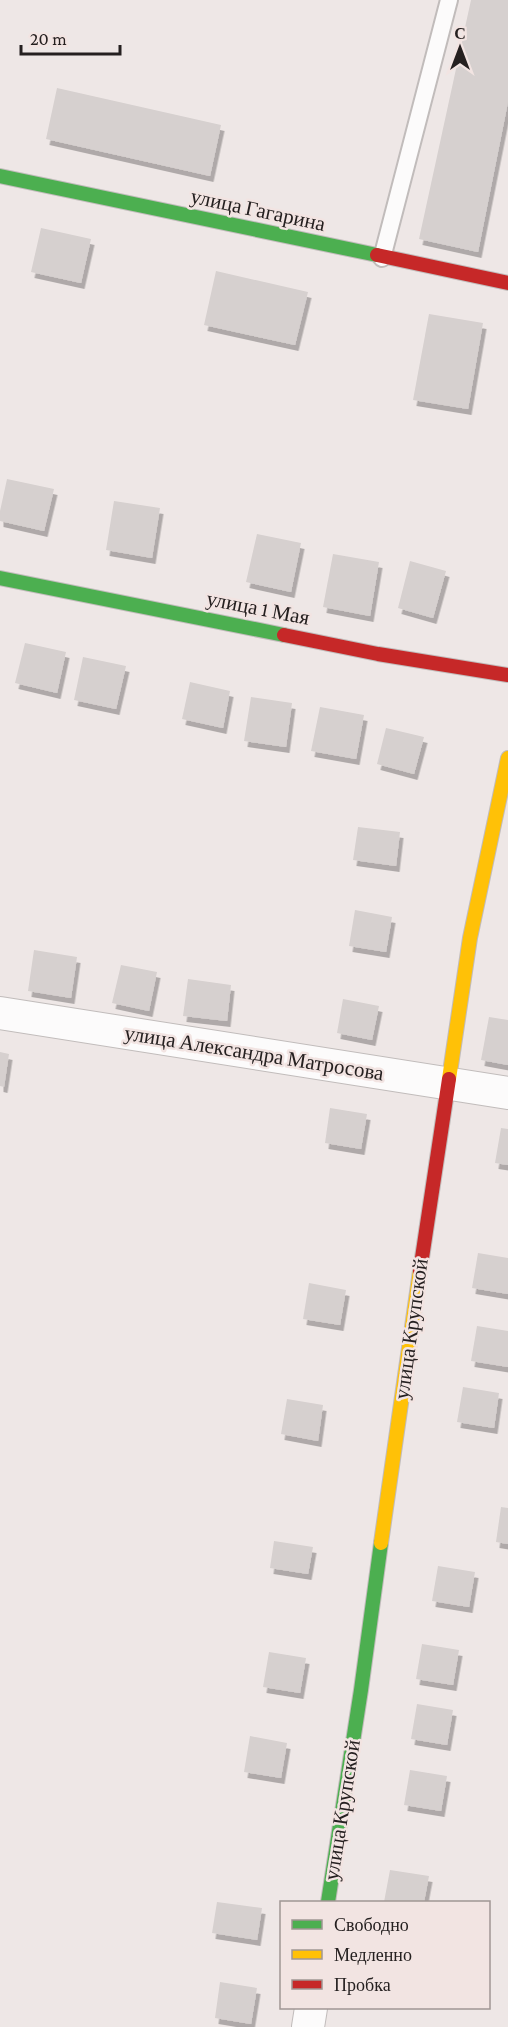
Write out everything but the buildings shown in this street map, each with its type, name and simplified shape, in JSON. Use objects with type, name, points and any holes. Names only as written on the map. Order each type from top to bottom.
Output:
[{"type":"street","name":"улица Гагарина","points":[[0,176],[508,283]]},
{"type":"street","name":"улица 1 Мая","points":[[0,578],[378,654],[508,675]]},
{"type":"street","name":"улица Крупской","points":[[328,1901],[362,1690],[402,1388],[447,1083],[470,938],[508,758]]},
{"type":"street","name":"улица Александра Матросова","points":[[0,1013],[508,1093]]},
{"type":"street","points":[[308,2027],[311,2009]]},
{"type":"lane","points":[[382,258],[448,0]]},
{"type":"traffic: fast","points":[[0,176],[377,255]]},
{"type":"traffic: fast","points":[[0,578],[284,635]]},
{"type":"traffic: fast","points":[[328,1901],[381,1543]]},
{"type":"traffic: slow","points":[[449,1079],[470,938],[508,758]]},
{"type":"traffic: slow","points":[[381,1543],[420,1271]]},
{"type":"traffic: jam","points":[[377,255],[508,283]]},
{"type":"traffic: jam","points":[[284,635],[378,654],[508,675]]},
{"type":"traffic: jam","points":[[420,1271],[449,1079]]}]
